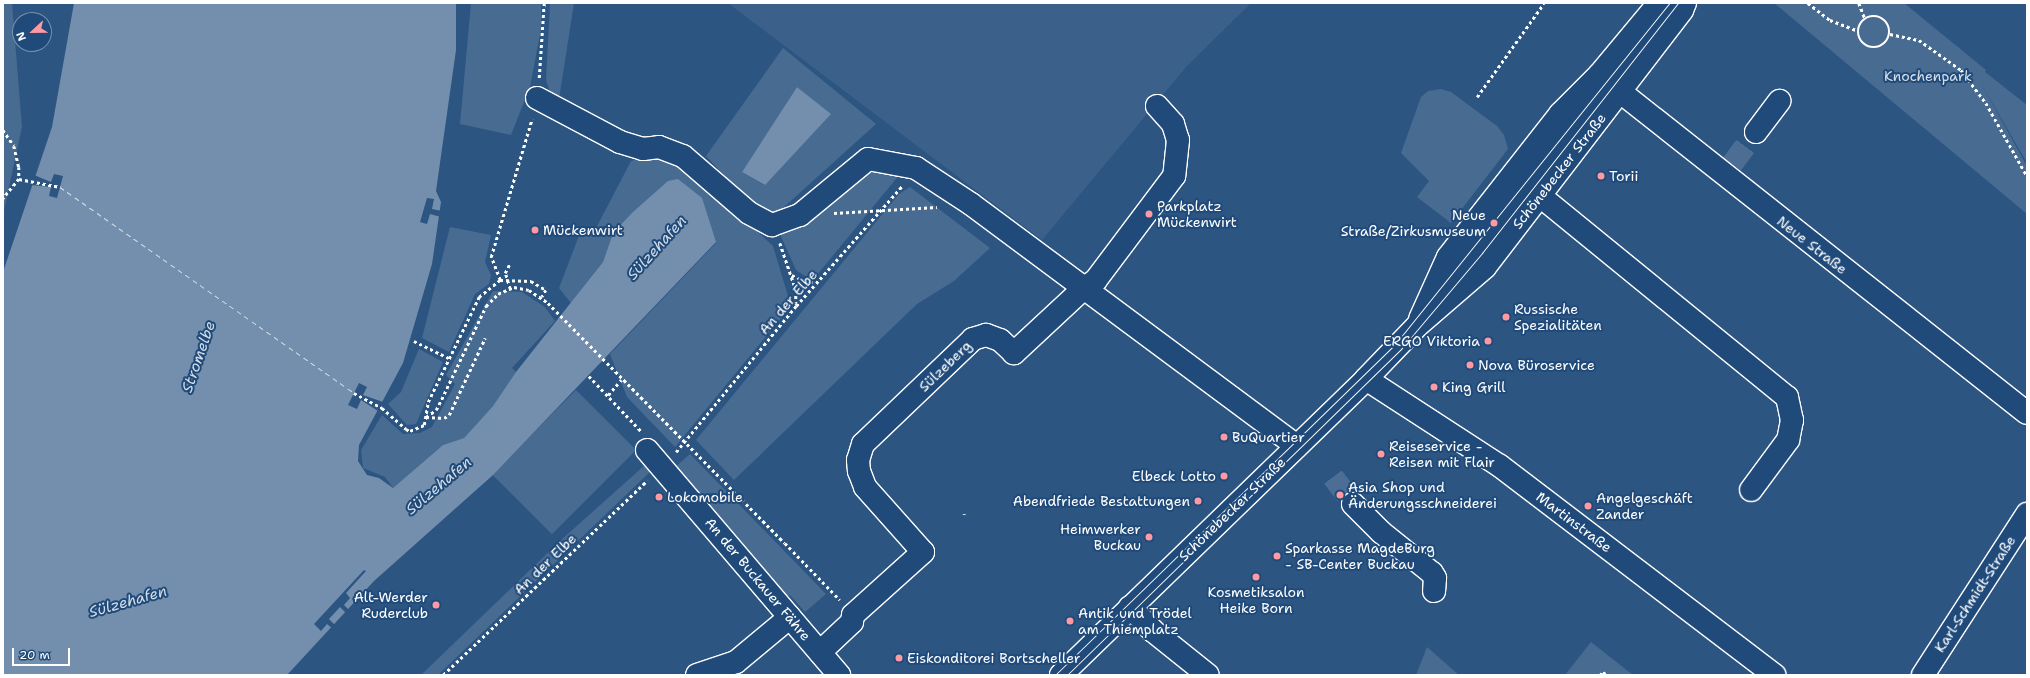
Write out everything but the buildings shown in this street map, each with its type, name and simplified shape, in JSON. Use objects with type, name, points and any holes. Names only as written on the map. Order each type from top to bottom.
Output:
[{"type":"street","name":"Schönebecker Straße","points":[[1061,675],[1366,379],[1418,326],[1485,267],[1539,195],[1659,3]]},
{"type":"street","points":[[1609,83],[1672,3]]},
{"type":"street","name":"Schönebecker Straße","points":[[1418,326],[1448,257],[1560,114],[1609,83],[1685,3]]},
{"type":"street","name":"Neue Straße","points":[[1609,83],[1727,169],[2027,413]]},
{"type":"street","points":[[537,98],[620,142],[643,149],[659,147],[683,156],[749,213],[772,224],[800,215],[868,159],[916,168],[1009,233],[1297,446]]},
{"type":"street","points":[[1756,132],[1779,101]]},
{"type":"street","name":"Sülzeberg","points":[[865,487],[859,471],[858,460],[863,444],[973,339],[986,335],[1000,340],[1014,353],[1084,288],[1096,280],[1174,176],[1178,140],[1173,124],[1157,106]]},
{"type":"street","points":[[1539,195],[1786,397],[1792,420],[1788,440],[1751,490]]},
{"type":"street","name":"Martinstraße","points":[[1366,379],[1500,466],[1774,675]]},
{"type":"street","name":"An der Buckauer Fähre","points":[[648,450],[839,675]]},
{"type":"street","name":"An der Buckauer Fähre","points":[[820,652],[852,622],[853,615],[923,552],[865,487]]},
{"type":"street","points":[[1353,504],[1381,532],[1432,573],[1435,578],[1434,592]]},
{"type":"street","name":"Karl-Schmidt-Straße","points":[[1923,675],[2027,514]]},
{"type":"street","points":[[1130,607],[1153,631],[1208,675]]},
{"type":"street","points":[[697,675],[736,662],[790,617]]},
{"type":"path","points":[[500,280],[491,257],[537,98],[544,3]]},
{"type":"path","points":[[1477,97],[1544,3]]},
{"type":"path","points":[[1808,3],[1830,20],[1858,31]]},
{"type":"path","points":[[1859,3],[1865,19]]},
{"type":"path","points":[[1871,17],[1882,19],[1887,23],[1890,34],[1880,47],[1870,48],[1861,42],[1858,31],[1865,19],[1871,17]]},
{"type":"path","points":[[1890,34],[1919,40],[1961,70],[1986,103],[2027,176]]},
{"type":"path","points":[[3,130],[17,153],[19,179],[3,199]]},
{"type":"path","name":"An der Elbe","points":[[678,450],[796,306],[916,168]]},
{"type":"path","points":[[19,179],[32,180],[60,187]]},
{"type":"path","points":[[831,214],[940,207]]},
{"type":"path","points":[[772,224],[792,275],[796,290],[796,306]]},
{"type":"path","points":[[510,263],[505,273],[510,289]]},
{"type":"path","points":[[792,275],[804,281],[817,282]]},
{"type":"path","points":[[354,393],[382,408],[410,431],[424,425],[428,402],[479,297],[500,280],[531,281],[546,290],[542,297]]},
{"type":"path","points":[[426,417],[436,410],[486,306],[498,294],[514,287],[529,290],[542,297],[621,380],[785,543],[853,615]]},
{"type":"path","points":[[426,417],[444,418],[448,414],[485,338]]},
{"type":"path","points":[[414,341],[449,358]]},
{"type":"path","points":[[589,376],[646,436],[648,450]]},
{"type":"path","points":[[608,395],[621,380]]},
{"type":"path","name":"An der Elbe","points":[[443,675],[662,467]]},
{"type":"path","points":[[1600,675],[1603,672],[1607,675]]},
{"type":"shaded area","points":[[728,3],[1251,3],[1186,67],[1042,240]]},
{"type":"green space","points":[[3,3],[12,3],[12,52],[16,52],[22,127],[3,215]]},
{"type":"green space","points":[[471,3],[541,3],[541,29],[530,87],[511,135],[460,124]]},
{"type":"green space","points":[[550,3],[574,3],[559,99],[550,92],[546,80]]},
{"type":"green space","name":"Knochenpark","points":[[1774,3],[1904,3],[1986,70],[1985,72],[2027,105],[2027,163],[1979,80],[2027,166],[2027,214]]},
{"type":"green space","points":[[783,48],[876,124],[773,217],[732,184],[706,156]],"holes":[[[797,87],[830,114],[764,185],[742,172]]]},
{"type":"green space","points":[[1441,89],[1451,92],[1497,126],[1504,135],[1508,149],[1451,223],[1417,197],[1429,181],[1401,153],[1421,97],[1428,91]]},
{"type":"green space","points":[[660,153],[684,165],[773,246],[791,306],[675,447],[627,397],[610,354],[716,243],[613,233],[603,262],[571,303],[559,288],[580,233],[593,234],[631,161]]},
{"type":"green space","points":[[867,168],[900,174],[817,275],[805,276],[796,270],[779,232]]},
{"type":"green space","points":[[910,187],[990,248],[954,281],[917,304],[734,480],[696,440],[899,194]]},
{"type":"green space","points":[[450,227],[491,235],[485,262],[491,275],[489,284],[475,294],[449,352],[422,338]]},
{"type":"green space","points":[[493,291],[522,292],[545,307],[555,321],[512,368],[516,372],[493,406],[464,438],[443,445],[393,488],[385,477],[363,468],[361,450],[382,415],[403,434],[420,433],[432,427],[455,384],[446,375]]},
{"type":"green space","points":[[419,349],[443,362],[416,424],[407,425],[388,404],[401,392]]},
{"type":"green space","points":[[576,390],[636,450],[552,534],[492,474]]},
{"type":"green space","points":[[690,454],[826,594],[805,612],[790,595],[785,599],[673,469]]},
{"type":"green space","points":[[646,464],[651,471],[438,675],[421,675],[560,541]]},
{"type":"green space","points":[[1591,642],[1633,675],[1565,675]]},
{"type":"green space","points":[[1427,647],[1459,675],[1416,675]]},
{"type":"water","points":[[74,3],[456,3],[456,50],[436,191],[441,202],[432,264],[403,363],[359,445],[358,461],[367,475],[379,478],[393,488],[443,445],[464,438],[493,406],[516,372],[603,262],[613,233],[633,212],[668,181],[678,179],[702,198],[716,242],[493,475],[374,581],[287,675],[3,675],[3,272],[52,127]]},
{"type":"water","points":[[797,87],[831,114],[765,185],[742,172]]},
{"type":"pier","points":[[54,174],[63,176],[57,198],[49,196],[51,187],[31,185],[34,175],[51,182]]},
{"type":"pier","points":[[427,198],[434,199],[432,209],[442,211],[441,217],[430,214],[427,224],[420,222]]},
{"type":"pier","points":[[359,383],[367,387],[363,395],[383,402],[378,411],[361,400],[357,409],[348,405]]},
{"type":"pier","points":[[364,570],[366,571],[346,593],[350,598],[344,605],[350,611],[347,614],[340,607],[329,619],[336,626],[333,629],[327,624],[321,631],[314,624]]},
{"type":"ferry route","points":[[60,187],[354,393]]},
{"type":"tunnel","points":[[1732,164],[1756,132]]},
{"type":"tunnel","points":[[1333,477],[1353,504]]},
{"type":"tram line","points":[[1055,675],[1396,343],[1669,3]]},
{"type":"tram line","points":[[1067,675],[1401,349],[1482,253],[1678,3]]},
{"type":"place","name":"Torii","points":[[1601,176]]},
{"type":"place","name":"Parkplatz Mückenwirt","points":[[1149,214]]},
{"type":"place","name":"Neue Straße/Zirkusmuseum","points":[[1494,223]]},
{"type":"place","name":"Mückenwirt","points":[[535,230]]},
{"type":"place","name":"Russische Spezialitäten","points":[[1506,317]]},
{"type":"place","name":"ERGO Viktoria","points":[[1488,341]]},
{"type":"place","name":"Nova Büroservice","points":[[1470,365]]},
{"type":"place","name":"King Grill","points":[[1434,387]]},
{"type":"place","name":"BuQuartier","points":[[1224,437]]},
{"type":"place","name":"Reiseservice - Reisen mit Flair","points":[[1381,454]]},
{"type":"place","name":"Elbeck Lotto","points":[[1224,476]]},
{"type":"place","name":"Asia Shop und Änderungsschneiderei","points":[[1340,495]]},
{"type":"place","name":"Lokomobile","points":[[659,497]]},
{"type":"place","name":"Abendfriede Bestattungen","points":[[1198,501]]},
{"type":"place","name":"Angelgeschäft Zander","points":[[1588,506]]},
{"type":"place","name":"Heimwerker Buckau","points":[[1149,537]]},
{"type":"place","name":"Sparkasse MagdeBurg - SB-Center Buckau","points":[[1277,556]]},
{"type":"place","name":"Kosmetiksalon Heike Born","points":[[1256,577]]},
{"type":"place","name":"Alt-Werder Ruderclub","points":[[436,605]]},
{"type":"place","name":"Antik und Trödel am Thiemplatz","points":[[1070,621]]},
{"type":"place","name":"Eiskonditorei Bortscheller","points":[[899,658]]},
{"type":"water label","name":"Sülzehafen","points":[[657,248]]},
{"type":"water label","name":"Stromelbe","points":[[199,357]]},
{"type":"water label","name":"Sülzehafen","points":[[439,486]]},
{"type":"water label","name":"Sülzehafen","points":[[128,602]]}]
